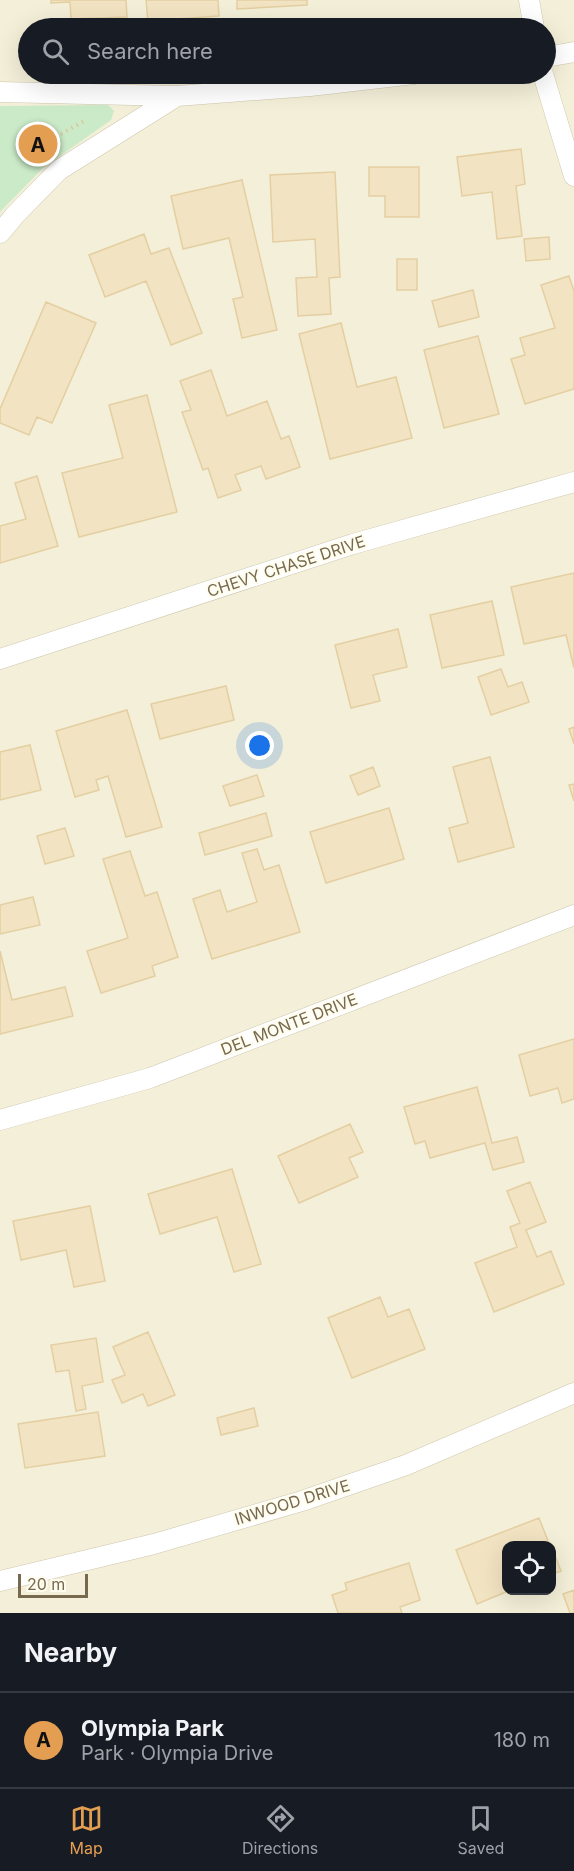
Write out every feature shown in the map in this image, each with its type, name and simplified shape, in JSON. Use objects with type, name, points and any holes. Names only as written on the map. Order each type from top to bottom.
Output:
[{"type":"street","points":[[529,0],[532,18]]},
{"type":"street","points":[[556,55],[574,52]]},
{"type":"street","points":[[0,92],[177,96],[327,84]]},
{"type":"street","points":[[546,84],[574,176]]},
{"type":"street","points":[[0,233],[15,214],[59,170],[177,96]]},
{"type":"street","name":"CHEVY CHASE DRIVE","points":[[0,659],[353,544],[574,482]]},
{"type":"street","name":"DEL MONTE DRIVE","points":[[0,1120],[150,1078],[574,915]]},
{"type":"street","name":"INWOOD DRIVE","points":[[0,1581],[154,1544],[302,1501],[406,1465],[574,1393]]},
{"type":"path","points":[[83,94],[84,121],[100,144]]},
{"type":"path","points":[[25,136],[61,134],[84,121]]},
{"type":"shaded area","points":[[0,0],[574,0],[574,1613],[0,1613]]},
{"type":"green space","points":[[108,105],[114,111],[111,120],[43,168],[0,212],[0,106]]},
{"type":"building","points":[[51,0],[126,0],[127,17],[71,18],[70,2],[51,3]]},
{"type":"building","points":[[146,0],[218,0],[219,16],[148,18]]},
{"type":"building","points":[[237,0],[307,0],[307,5],[237,9]]},
{"type":"building","points":[[521,149],[525,184],[516,186],[522,236],[497,239],[492,192],[462,196],[457,157]]},
{"type":"building","points":[[369,167],[419,167],[419,217],[385,217],[385,196],[369,196]]},
{"type":"building","points":[[335,172],[340,277],[329,278],[331,314],[298,316],[296,278],[317,277],[315,239],[273,242],[270,175]]},
{"type":"building","points":[[242,180],[277,330],[242,338],[233,299],[243,297],[229,238],[183,249],[171,196]]},
{"type":"building","points":[[144,234],[151,254],[169,248],[202,333],[171,345],[146,281],[105,297],[89,255]]},
{"type":"building","points":[[549,237],[550,259],[526,261],[524,239]]},
{"type":"building","points":[[397,259],[417,259],[417,290],[397,290]]},
{"type":"building","points":[[569,276],[574,291],[574,389],[525,404],[511,359],[525,355],[520,338],[555,328],[541,285]]},
{"type":"building","points":[[473,290],[479,317],[439,327],[432,301]]},
{"type":"building","points":[[46,302],[96,323],[52,423],[37,417],[29,435],[0,423],[0,409]]},
{"type":"building","points":[[341,323],[357,387],[396,377],[412,438],[330,459],[299,334]]},
{"type":"building","points":[[478,336],[499,414],[444,428],[424,350]]},
{"type":"building","points":[[211,370],[227,416],[267,401],[281,439],[289,436],[300,467],[266,479],[261,466],[235,475],[241,490],[218,498],[208,468],[203,470],[182,412],[191,410],[180,381]]},
{"type":"building","points":[[147,395],[177,512],[79,537],[62,473],[123,458],[109,405]]},
{"type":"building","points":[[37,476],[58,546],[0,563],[0,526],[26,519],[15,483]]},
{"type":"building","points":[[574,573],[574,668],[566,635],[524,644],[511,587]]},
{"type":"building","points":[[492,601],[504,655],[442,668],[430,615]]},
{"type":"building","points":[[398,629],[407,667],[373,675],[380,701],[351,708],[335,645]]},
{"type":"building","points":[[501,669],[508,687],[522,682],[529,702],[491,715],[478,677]]},
{"type":"building","points":[[226,686],[234,720],[160,739],[151,704]]},
{"type":"building","points":[[127,710],[162,827],[126,837],[108,776],[96,780],[99,790],[75,797],[56,731]]},
{"type":"building","points":[[574,727],[574,744],[569,729]]},
{"type":"building","points":[[30,745],[41,790],[0,800],[0,752]]},
{"type":"building","points":[[490,757],[514,847],[458,862],[449,828],[468,823],[453,767]]},
{"type":"building","points":[[373,767],[380,786],[358,795],[350,776]]},
{"type":"building","points":[[257,775],[264,796],[230,806],[223,786]]},
{"type":"building","points":[[574,784],[574,801],[569,785]]},
{"type":"building","points":[[389,808],[404,859],[326,883],[310,832]]},
{"type":"building","points":[[266,813],[272,836],[205,855],[199,833]]},
{"type":"building","points":[[65,828],[74,856],[45,864],[37,836]]},
{"type":"building","points":[[257,849],[264,870],[279,865],[300,932],[212,959],[193,899],[220,890],[227,912],[257,902],[242,853]]},
{"type":"building","points":[[130,851],[145,896],[157,892],[178,957],[152,966],[155,976],[101,993],[87,951],[128,938],[103,859]]},
{"type":"building","points":[[33,897],[40,925],[0,934],[0,905]]},
{"type":"building","points":[[0,951],[12,1000],[65,987],[73,1016],[0,1034]]},
{"type":"building","points":[[574,1039],[574,1099],[562,1103],[558,1088],[530,1096],[519,1055]]},
{"type":"building","points":[[477,1087],[492,1143],[517,1137],[524,1162],[493,1170],[485,1143],[430,1158],[425,1141],[415,1144],[404,1107]]},
{"type":"building","points":[[350,1124],[363,1152],[349,1158],[358,1177],[299,1203],[278,1156]]},
{"type":"building","points":[[232,1169],[261,1264],[234,1272],[217,1217],[160,1234],[148,1194]]},
{"type":"building","points":[[530,1182],[546,1222],[526,1230],[537,1257],[551,1251],[564,1284],[494,1312],[475,1263],[517,1247],[510,1227],[520,1223],[507,1191]]},
{"type":"building","points":[[90,1206],[105,1281],[74,1287],[66,1250],[21,1260],[13,1221]]},
{"type":"building","points":[[380,1297],[388,1317],[409,1309],[425,1349],[352,1378],[328,1318]]},
{"type":"building","points":[[148,1332],[175,1395],[148,1406],[143,1394],[122,1403],[112,1380],[125,1375],[113,1347]]},
{"type":"building","points":[[96,1338],[103,1382],[82,1386],[86,1409],[76,1411],[69,1370],[56,1372],[51,1345]]},
{"type":"building","points":[[254,1408],[258,1426],[221,1435],[217,1418]]},
{"type":"building","points":[[98,1412],[105,1456],[25,1468],[18,1424]]},
{"type":"building","points":[[539,1518],[548,1541],[502,1541],[502,1594],[477,1604],[456,1550]]},
{"type":"building","points":[[556,1558],[561,1571],[556,1573]]},
{"type":"building","points":[[409,1563],[420,1600],[400,1607],[402,1613],[338,1613],[332,1595],[347,1590],[345,1583]]},
{"type":"building","points":[[574,1590],[574,1613],[570,1613],[563,1594]]},
{"type":"place","name":"Olympia Park","points":[[38,144]]}]
